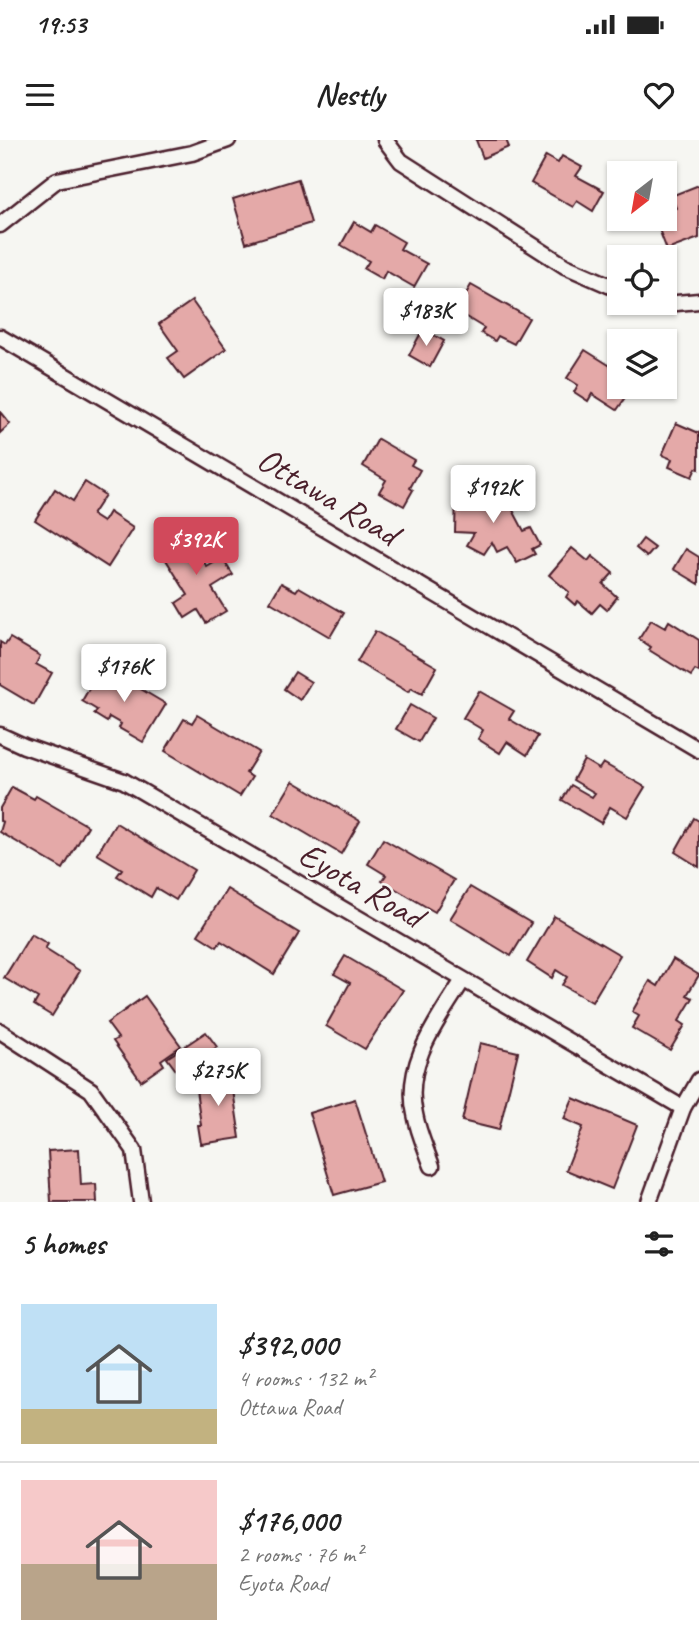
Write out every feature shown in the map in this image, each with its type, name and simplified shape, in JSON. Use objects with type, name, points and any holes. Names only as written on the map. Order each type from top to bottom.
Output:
[{"type":"street","points":[[0,226],[57,180],[192,153],[228,140]]},
{"type":"street","points":[[385,140],[401,161],[565,266],[607,284]]},
{"type":"street","points":[[677,303],[699,302]]},
{"type":"street","name":"Ottawa Road","points":[[0,337],[699,750]]},
{"type":"street","name":"Eyota Road","points":[[0,734],[24,746],[124,781],[683,1108]]},
{"type":"street","points":[[432,1166],[414,1113],[413,1075],[427,1038],[463,980]]},
{"type":"street","points":[[0,1031],[91,1090],[134,1150],[141,1202]]},
{"type":"street","points":[[649,1202],[683,1108],[699,1080]]},
{"type":"building","points":[[476,140],[506,140],[509,147],[483,158]]},
{"type":"building","points":[[546,156],[558,163],[562,156],[582,167],[576,176],[604,191],[593,211],[577,201],[573,207],[531,183]]},
{"type":"building","points":[[298,179],[311,223],[246,243],[233,199]]},
{"type":"building","points":[[699,185],[699,238],[677,246],[665,245],[660,231],[677,231],[677,194]]},
{"type":"building","points":[[354,222],[371,232],[375,225],[404,242],[400,249],[427,264],[414,287],[386,271],[382,279],[364,269],[369,261],[341,245]]},
{"type":"building","points":[[471,285],[529,318],[514,344],[498,336],[495,341],[481,333],[484,328],[456,311]]},
{"type":"building","points":[[192,301],[226,349],[184,379],[168,358],[178,351],[159,324]]},
{"type":"building","points":[[423,329],[444,341],[430,367],[409,355]]},
{"type":"building","points":[[585,350],[607,364],[607,399],[625,399],[617,410],[592,394],[588,401],[574,392],[578,385],[567,378]]},
{"type":"building","points":[[0,412],[10,424],[0,433]]},
{"type":"building","points":[[676,423],[699,433],[699,469],[696,468],[692,477],[669,467],[672,459],[662,455]]},
{"type":"building","points":[[378,439],[414,460],[411,465],[420,470],[404,506],[379,492],[386,480],[363,466]]},
{"type":"building","points":[[85,482],[105,495],[92,515],[103,522],[109,512],[133,528],[108,567],[35,520],[55,489],[73,501]]},
{"type":"building","points":[[456,493],[505,495],[524,531],[531,528],[540,545],[532,549],[535,554],[517,563],[507,547],[497,552],[492,542],[484,554],[467,545],[474,533],[455,532]]},
{"type":"building","points":[[185,531],[207,567],[222,558],[233,575],[212,588],[226,611],[206,623],[198,610],[185,618],[176,603],[188,595],[158,547]]},
{"type":"building","points":[[643,539],[655,548],[647,557],[636,548]]},
{"type":"building","points":[[572,548],[588,561],[592,556],[613,573],[603,584],[617,597],[607,610],[600,604],[592,613],[578,601],[575,605],[566,597],[569,592],[549,575]]},
{"type":"building","points":[[686,549],[699,557],[699,584],[674,569]]},
{"type":"building","points":[[281,583],[296,591],[299,587],[344,613],[330,637],[270,602]]},
{"type":"building","points":[[651,620],[665,628],[669,621],[699,640],[699,672],[695,670],[691,676],[649,650],[651,647],[639,639]]},
{"type":"building","points":[[375,631],[437,667],[422,694],[411,688],[408,692],[357,662]]},
{"type":"building","points":[[10,638],[40,656],[36,664],[52,673],[34,705],[0,685],[0,642],[5,645]]},
{"type":"building","points":[[102,666],[166,704],[143,742],[119,728],[121,724],[109,717],[107,722],[94,714],[97,710],[82,701]]},
{"type":"building","points":[[295,672],[311,682],[300,700],[284,689]]},
{"type":"building","points":[[479,691],[514,711],[509,719],[538,736],[527,755],[507,742],[500,753],[478,739],[483,730],[463,718]]},
{"type":"building","points":[[410,705],[433,718],[419,742],[396,729]]},
{"type":"building","points":[[197,715],[259,752],[246,773],[252,777],[240,796],[165,751],[184,719],[192,723]]},
{"type":"building","points":[[584,760],[599,769],[603,763],[645,787],[627,817],[610,807],[601,823],[562,800],[571,785],[592,797],[595,793],[573,780]]},
{"type":"building","points":[[293,781],[360,821],[341,854],[273,814]]},
{"type":"building","points":[[12,787],[34,799],[36,796],[88,826],[63,869],[0,832],[3,822],[0,821],[0,808]]},
{"type":"building","points":[[694,818],[699,821],[699,867],[675,852]]},
{"type":"building","points":[[116,823],[194,870],[176,900],[156,888],[151,897],[117,876],[122,869],[97,854]]},
{"type":"building","points":[[383,839],[454,880],[435,912],[382,881],[386,875],[368,864]]},
{"type":"building","points":[[470,887],[531,923],[511,956],[450,919]]},
{"type":"building","points":[[227,889],[299,933],[274,974],[221,941],[217,947],[198,935]]},
{"type":"building","points":[[554,916],[620,955],[592,1002],[562,985],[567,977],[556,970],[552,978],[527,962]]},
{"type":"building","points":[[31,934],[48,944],[45,949],[80,971],[52,1016],[34,1005],[38,998],[4,978]]},
{"type":"building","points":[[345,956],[403,990],[365,1049],[326,1026],[350,983],[334,974]]},
{"type":"building","points":[[673,959],[699,975],[687,995],[693,998],[679,1021],[685,1025],[670,1050],[632,1028],[639,1016],[632,1012],[650,981],[658,986]]},
{"type":"building","points":[[145,996],[181,1046],[161,1060],[164,1065],[141,1081],[113,1041],[118,1038],[107,1023]]},
{"type":"building","points":[[206,1032],[217,1047],[178,1073],[167,1058]]},
{"type":"building","points":[[480,1043],[518,1052],[499,1130],[462,1121]]},
{"type":"building","points":[[235,1064],[239,1089],[233,1090],[240,1138],[201,1144],[195,1082],[224,1078],[223,1066]]},
{"type":"building","points":[[573,1098],[637,1125],[612,1189],[566,1170],[583,1127],[564,1119]]},
{"type":"building","points":[[355,1099],[381,1182],[334,1195],[309,1113]]},
{"type":"building","points":[[79,1149],[81,1185],[96,1184],[97,1202],[51,1202],[48,1151]]}]
